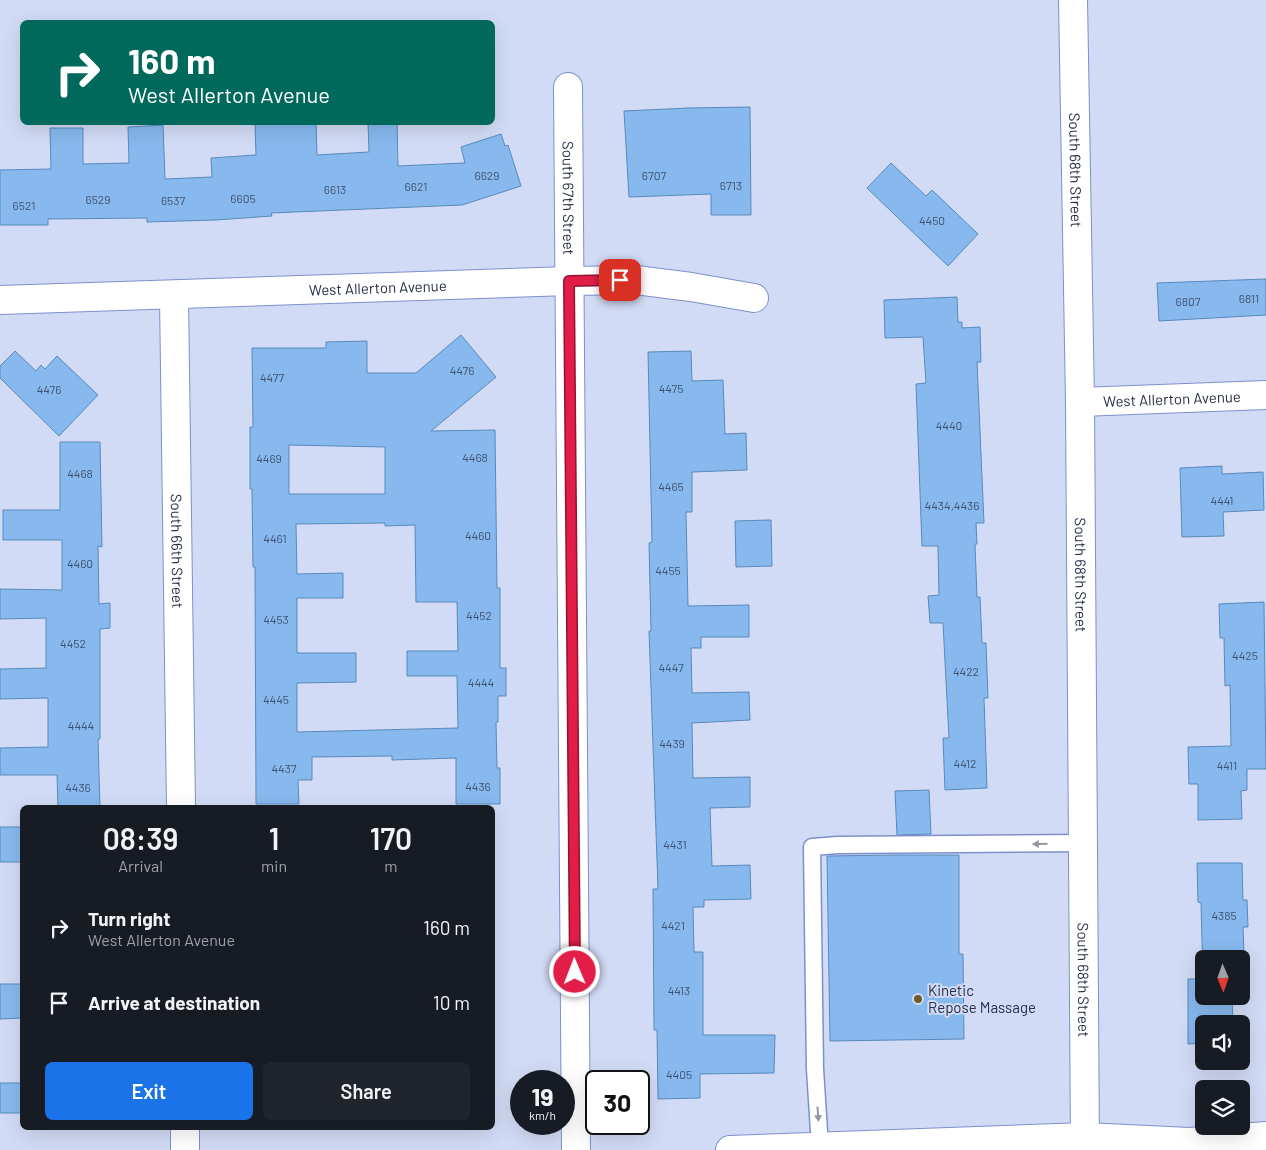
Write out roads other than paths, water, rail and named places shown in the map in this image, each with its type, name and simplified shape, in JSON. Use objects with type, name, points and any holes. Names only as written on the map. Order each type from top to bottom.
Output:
[{"type":"street","name":"South 68th Street","points":[[1074,0],[1080,402],[1085,1144]]},
{"type":"street","name":"South 67th Street","points":[[568,87],[576,1150]]},
{"type":"street","name":"West Allerton Avenue","points":[[0,300],[636,280],[754,298]]},
{"type":"street","name":"South 66th Street","points":[[174,296],[181,805]]},
{"type":"street","name":"West Allerton Avenue","points":[[1080,402],[1266,395]]},
{"type":"street","points":[[185,1130],[185,1150]]},
{"type":"street","points":[[730,1150],[1085,1144],[1189,1146],[1266,1136]]},
{"type":"lane","points":[[820,1147],[816,1082],[812,847],[838,845],[1083,843]]},
{"type":"place","name":"Kinetic Repose Massage","points":[[918,999]]}]
